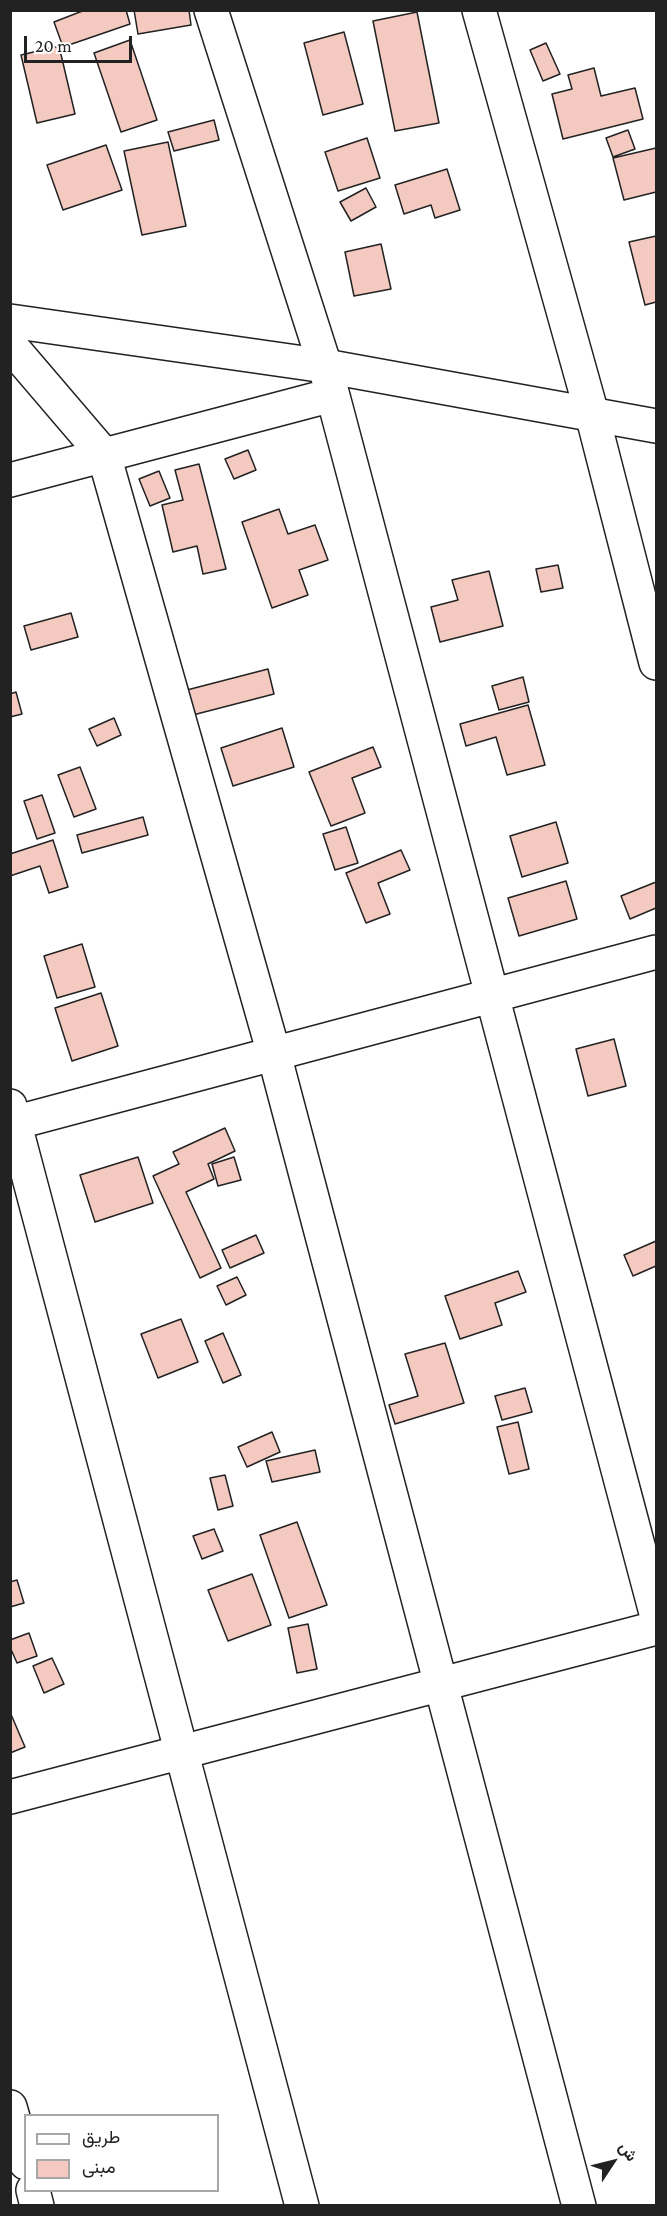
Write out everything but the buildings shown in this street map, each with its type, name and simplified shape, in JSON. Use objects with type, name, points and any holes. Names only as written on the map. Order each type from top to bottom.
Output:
[{"type":"street","points":[[212,10],[328,381],[657,1613]]},
{"type":"street","points":[[479,10],[591,414],[657,663]]},
{"type":"street","points":[[10,321],[328,381],[591,414],[657,426]]},
{"type":"street","points":[[10,345],[104,455],[274,1054],[579,2205]]},
{"type":"street","points":[[10,480],[104,455],[328,381]]},
{"type":"street","points":[[302,2205],[12,1118],[274,1054],[657,952]]},
{"type":"street","points":[[10,1797],[657,1628]]},
{"type":"street","points":[[10,2107],[24,2156]]}]
